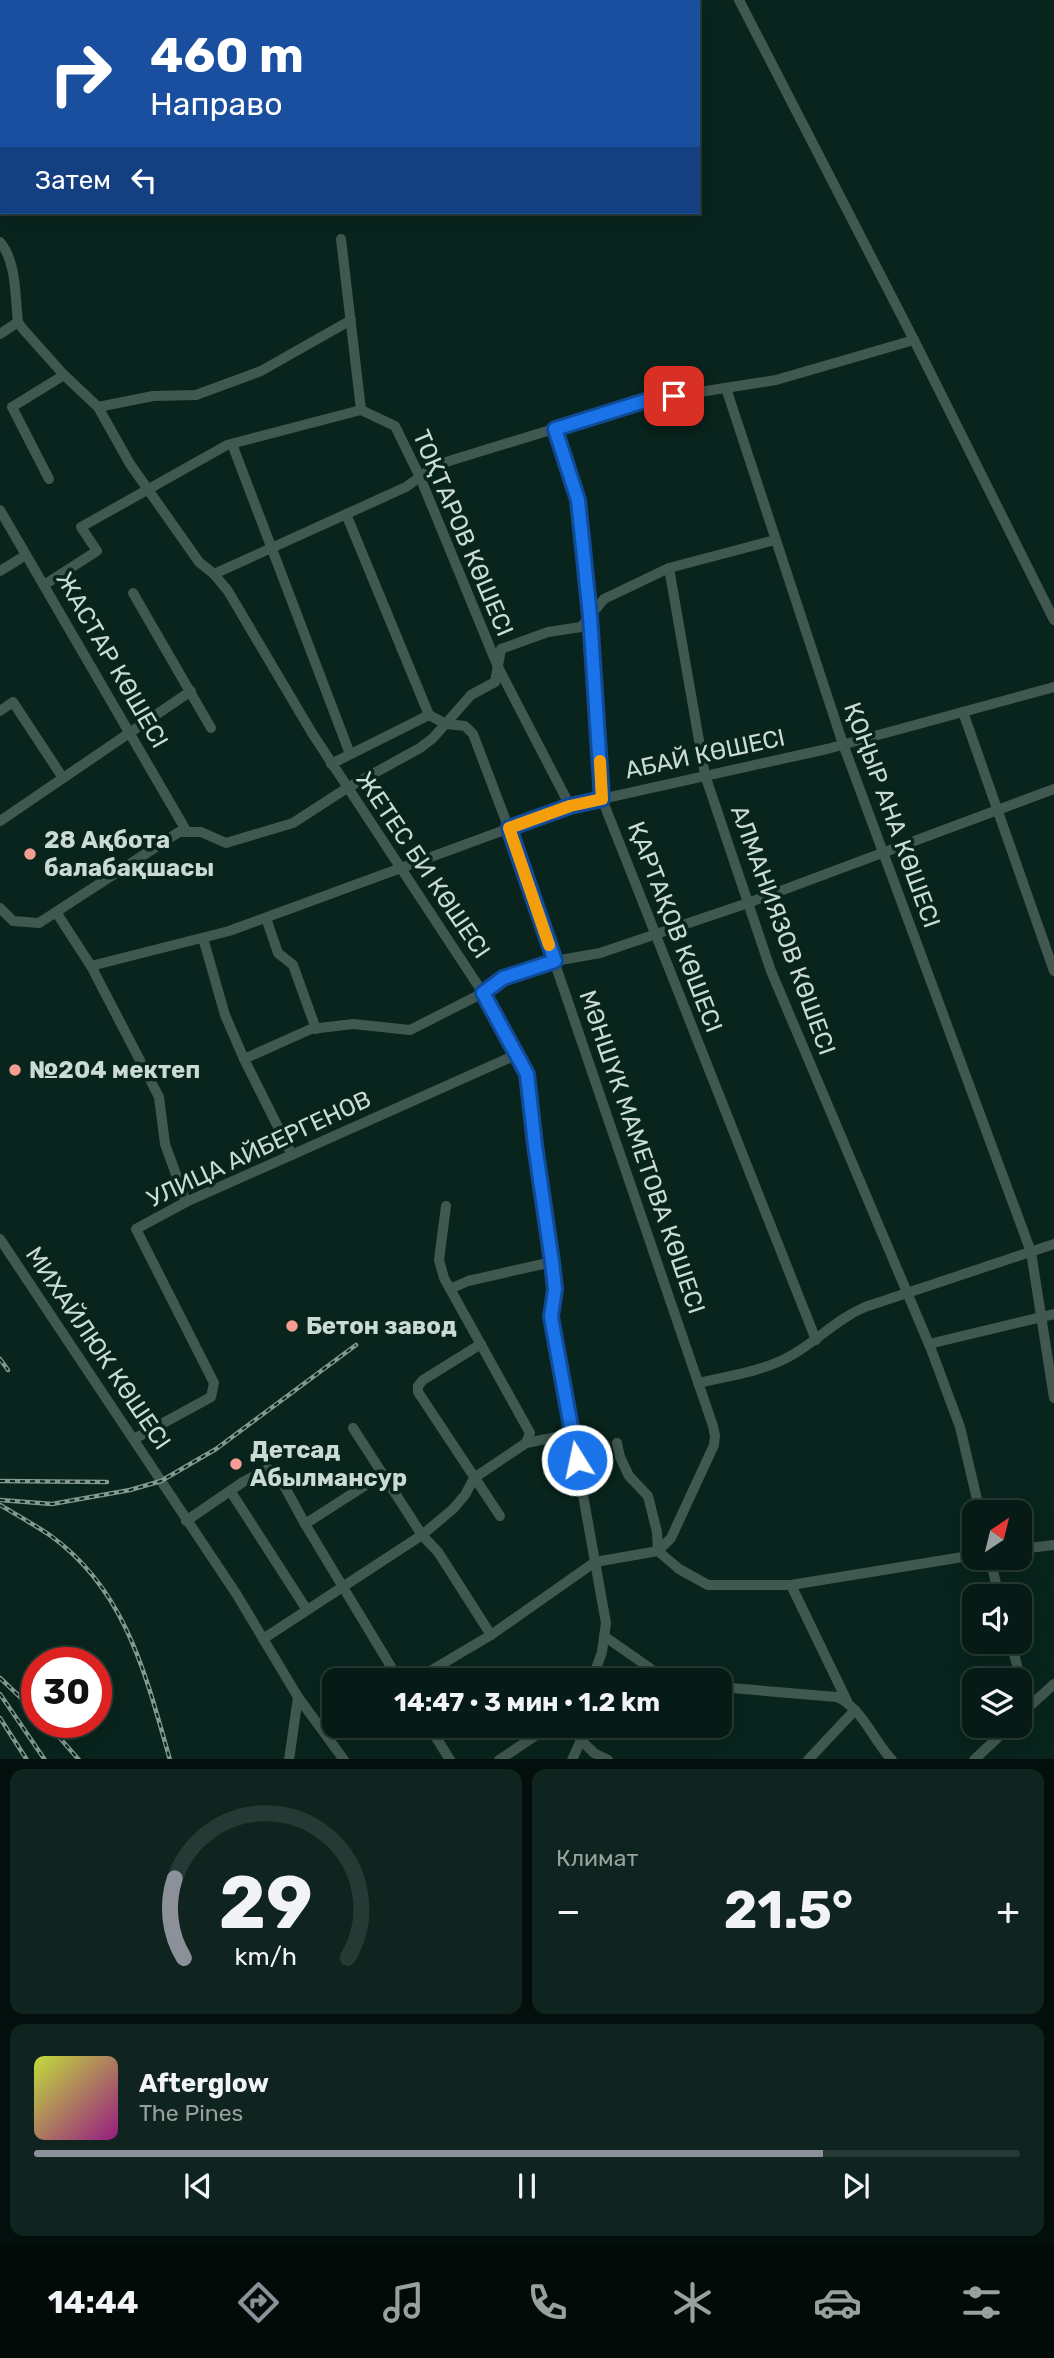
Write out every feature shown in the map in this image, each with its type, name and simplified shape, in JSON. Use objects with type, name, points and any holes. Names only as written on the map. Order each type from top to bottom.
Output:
[{"type":"street","points":[[738,0],[914,340],[1054,620]]},
{"type":"street","points":[[44,585],[97,551],[82,527],[148,489],[232,444],[361,410],[341,239]]},
{"type":"street","points":[[0,242],[12,269],[19,322],[0,334]]},
{"type":"street","points":[[97,407],[153,396],[196,395],[261,371],[351,320]]},
{"type":"street","name":"ЖЕТЕС БИ КӨШЕСІ","points":[[19,322],[64,375],[97,407],[130,464],[199,562],[214,574],[228,591],[331,764],[483,993],[527,1074],[555,1289],[551,1317],[606,1623],[596,1668]]},
{"type":"street","points":[[214,574],[406,487],[436,466],[648,400],[776,380],[914,340]]},
{"type":"street","points":[[49,479],[12,407],[64,375]]},
{"type":"street","name":"ҚОҢЫР АНА КӨШЕСІ","points":[[726,388],[843,744],[1031,1252],[1054,1398]]},
{"type":"street","name":"ТОҚТАРОВ КӨШЕСІ","points":[[361,410],[394,426],[420,477],[498,667],[570,806]]},
{"type":"street","name":"ҚАРТАҚОВ КӨШЕСІ","points":[[555,429],[578,500],[590,616],[602,799],[816,1340]]},
{"type":"street","points":[[232,444],[350,754]]},
{"type":"street","name":"ЖАСТАР КӨШЕСІ","points":[[0,510],[187,832]]},
{"type":"street","points":[[331,764],[429,715],[346,514]]},
{"type":"street","points":[[0,908],[13,920],[39,923],[179,832],[201,832],[226,843],[293,823],[347,788],[420,748],[471,695],[495,682],[501,649],[548,632],[581,627],[604,599],[668,568],[775,540]]},
{"type":"street","points":[[0,571],[26,555]]},
{"type":"street","name":"АЛМАНИЯЗОВ КӨШЕСІ","points":[[668,568],[705,775],[771,971],[905,1293],[929,1344],[960,1427],[977,1500]]},
{"type":"street","points":[[133,593],[211,728]]},
{"type":"street","name":"АБАЙ КӨШЕСІ","points":[[90,966],[203,938],[266,918],[570,806],[843,744],[1054,687]]},
{"type":"street","points":[[0,821],[191,691]]},
{"type":"street","points":[[0,710],[13,702],[63,778]]},
{"type":"street","points":[[963,712],[1054,971]]},
{"type":"street","name":"МӘНШҮК МАМЕТОВА КӨШЕСІ","points":[[429,715],[446,724],[465,726],[473,734],[555,961],[715,1436],[714,1445],[671,1538],[658,1551]]},
{"type":"street","points":[[244,1059],[316,1029],[353,1024],[410,1030],[483,993],[503,978],[555,961],[600,953],[748,903],[883,855],[1054,789]]},
{"type":"street","points":[[56,912],[90,966],[159,1097],[165,1144],[186,1202]]},
{"type":"street","points":[[266,918],[278,953],[293,965],[316,1029]]},
{"type":"street","points":[[203,938],[225,1015],[292,1155]]},
{"type":"street","name":"УЛИЦА АЙБЕРГЕНОВ","points":[[134,1439],[211,1398],[214,1383],[136,1229],[186,1202],[518,1054]]},
{"type":"street","points":[[446,1206],[439,1260],[444,1278],[530,1433],[526,1443]]},
{"type":"street","name":"МИХАЙЛЮК КӨШЕСІ","points":[[0,1239],[237,1595],[298,1697],[344,1759]]},
{"type":"street","points":[[698,1383],[789,1357],[816,1340],[845,1315],[1054,1244]]},
{"type":"street","points":[[450,1289],[468,1281],[552,1262]]},
{"type":"street","points":[[929,1344],[1054,1314]]},
{"type":"street","points":[[481,1345],[423,1380],[418,1386],[418,1392],[500,1516]]},
{"type":"street","points":[[353,1428],[422,1535],[438,1552],[492,1635]]},
{"type":"street","points":[[263,1639],[422,1535],[453,1509],[474,1478],[526,1443],[572,1434]]},
{"type":"street","points":[[617,1443],[620,1457],[629,1475],[648,1496],[657,1532],[658,1551],[679,1569],[708,1585],[791,1585],[962,1557]]},
{"type":"street","points":[[186,1521],[243,1482],[272,1468],[393,1668]]},
{"type":"street","points":[[304,1524],[383,1474]]},
{"type":"street","points":[[231,1492],[307,1610]]},
{"type":"street","points":[[1032,1548],[1054,1545]]},
{"type":"street","points":[[436,1668],[492,1635],[595,1562],[658,1551]]},
{"type":"street","points":[[791,1585],[851,1706],[891,1759]]},
{"type":"street","points":[[604,1636],[650,1668]]},
{"type":"street","points":[[1032,1705],[1054,1684]]},
{"type":"street","points":[[732,1688],[837,1697],[851,1706]]},
{"type":"street","points":[[289,1759],[298,1697]]},
{"type":"street","points":[[808,1759],[851,1706]]},
{"type":"street","points":[[437,1738],[450,1759]]},
{"type":"street","points":[[499,1759],[531,1738]]},
{"type":"street","points":[[974,1759],[997,1738]]},
{"type":"street","points":[[572,1759],[581,1740],[594,1753],[608,1759]]},
{"type":"railway","points":[[0,1500],[52,1504],[130,1490],[161,1481],[216,1449],[356,1345]]},
{"type":"railway","points":[[0,1359],[8,1370]]},
{"type":"railway","points":[[0,1481],[107,1482]]},
{"type":"railway","points":[[0,1505],[51,1536],[77,1558],[98,1582],[115,1608],[142,1666],[170,1759]]},
{"type":"railway","points":[[0,1678],[21,1698]]},
{"type":"railway","points":[[0,1694],[44,1759]]},
{"type":"railway","points":[[0,1718],[26,1759]]},
{"type":"railway","points":[[60,1738],[78,1759]]},
{"type":"slow traffic","points":[[549,945],[509,828],[570,806],[602,799],[600,761]]},
{"type":"place","name":"28 Ақбота балабақшасы","points":[[30,854]]},
{"type":"place","name":"№204 мектеп","points":[[15,1070]]},
{"type":"place","name":"Бетон завод","points":[[292,1326]]},
{"type":"place","name":"Детсад Абылмансур","points":[[236,1464]]},
{"type":"route","points":[[577,1460],[551,1317],[555,1289],[527,1074],[483,993],[503,978],[555,961],[509,828],[570,806],[602,799],[590,616],[578,500],[555,429],[648,400],[674,396]]}]
